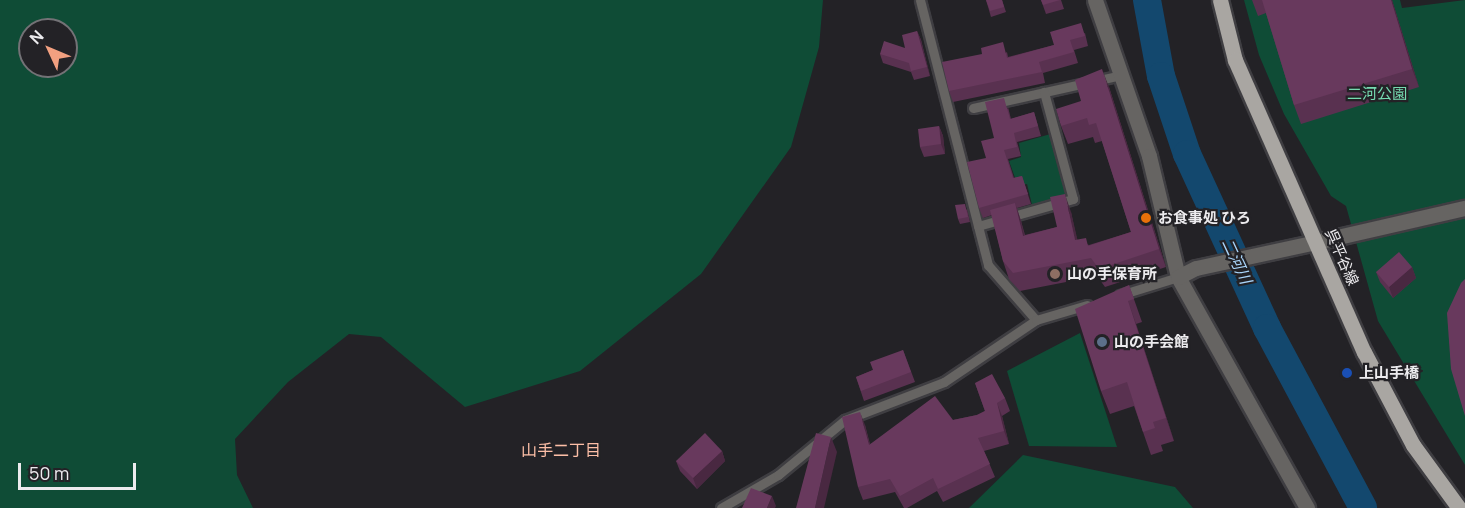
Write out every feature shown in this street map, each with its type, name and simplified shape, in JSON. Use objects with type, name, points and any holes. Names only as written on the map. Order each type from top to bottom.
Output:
[{"type":"main road","name":"呉平谷線","points":[[1222,2],[1235,60],[1364,352],[1413,445],[1459,508]]},
{"type":"street","points":[[1095,0],[1117,76],[1149,156],[1178,277],[1307,508]]},
{"type":"street","points":[[1178,277],[1196,268],[1465,208]]},
{"type":"lane","points":[[920,0],[988,265],[1036,320]]},
{"type":"lane","points":[[973,108],[1117,76]]},
{"type":"lane","points":[[978,226],[1073,199],[1044,92]]},
{"type":"lane","points":[[1113,297],[1178,277]]},
{"type":"lane","points":[[721,508],[778,475],[845,420],[944,382],[1036,320],[1102,300]]},
{"type":"green space","points":[[0,0],[823,0],[819,47],[791,147],[701,274],[580,371],[465,407],[381,337],[349,334],[288,382],[235,439],[237,475],[253,508],[0,508]]},
{"type":"green space","name":"二河公園","points":[[1244,0],[1400,0],[1402,8],[1465,0],[1465,465],[1378,321],[1346,206],[1331,196],[1284,114],[1259,55]]},
{"type":"green space","points":[[1054,133],[1071,197],[1033,209],[1027,184],[1018,186],[1009,161],[1021,157],[1019,143]]},
{"type":"green space","points":[[1080,333],[1117,447],[1029,446],[1007,371]]},
{"type":"green space","points":[[1023,455],[1175,487],[1193,508],[969,508]]},
{"type":"building","points":[[986,0],[1002,0],[1004,7],[990,11]]},
{"type":"building","points":[[1041,0],[1060,0],[1043,5]]},
{"type":"building","points":[[1262,0],[1391,0],[1412,69],[1294,105]]},
{"type":"building","points":[[1081,23],[1085,36],[1070,40],[1074,52],[1039,62],[1042,72],[949,91],[942,62],[982,54],[981,48],[1003,42],[1007,58],[1054,45],[1050,32]]},
{"type":"building","points":[[917,31],[927,67],[911,71],[909,63],[880,54],[884,41],[905,48],[902,35]]},
{"type":"building","points":[[1102,69],[1159,249],[1099,269],[1091,258],[1013,273],[1003,261],[990,210],[1015,203],[1023,236],[1057,227],[1050,197],[1065,194],[1075,240],[1086,238],[1088,246],[1131,232],[1096,123],[1089,125],[1087,118],[1061,126],[1056,109],[1081,101],[1075,80]]},
{"type":"building","points":[[1004,98],[1010,119],[1034,112],[1038,126],[1014,133],[1017,147],[1004,150],[1013,178],[1022,176],[1028,194],[979,208],[967,162],[986,158],[981,141],[994,138],[985,102]]},
{"type":"building","points":[[939,126],[941,144],[920,147],[918,129]]},
{"type":"building","points":[[965,204],[968,217],[958,219],[955,205]]},
{"type":"building","points":[[1399,252],[1412,267],[1389,287],[1376,272]]},
{"type":"building","points":[[1465,279],[1465,416],[1451,369],[1447,313]]},
{"type":"building","points":[[1129,285],[1134,299],[1128,301],[1166,418],[1153,422],[1155,428],[1143,432],[1127,382],[1101,391],[1075,309]]},
{"type":"building","points":[[903,350],[911,372],[861,391],[856,377],[873,370],[870,362]]},
{"type":"building","points":[[992,374],[1005,398],[997,403],[1004,431],[978,438],[990,464],[938,489],[933,478],[900,496],[890,479],[858,487],[842,417],[860,412],[869,445],[935,396],[953,420],[977,415],[985,411],[975,383]]},
{"type":"building","points":[[705,433],[722,451],[693,478],[676,461]]},
{"type":"building","points":[[816,433],[831,437],[815,508],[796,508]]},
{"type":"building","points":[[751,488],[772,496],[767,508],[742,508]]},
{"type":"waterway","name":"二河川","points":[[1147,0],[1161,76],[1187,154],[1267,328],[1363,508]]},
{"type":"place","name":"お食事処 ひろ","points":[[1146,218]]},
{"type":"place","name":"山の手保育所","points":[[1055,274]]},
{"type":"place","name":"山の手会館","points":[[1102,342]]},
{"type":"place","name":"上山手橋","points":[[1347,373]]},
{"type":"district","name":"山手二丁目","points":[[561,450]]}]
